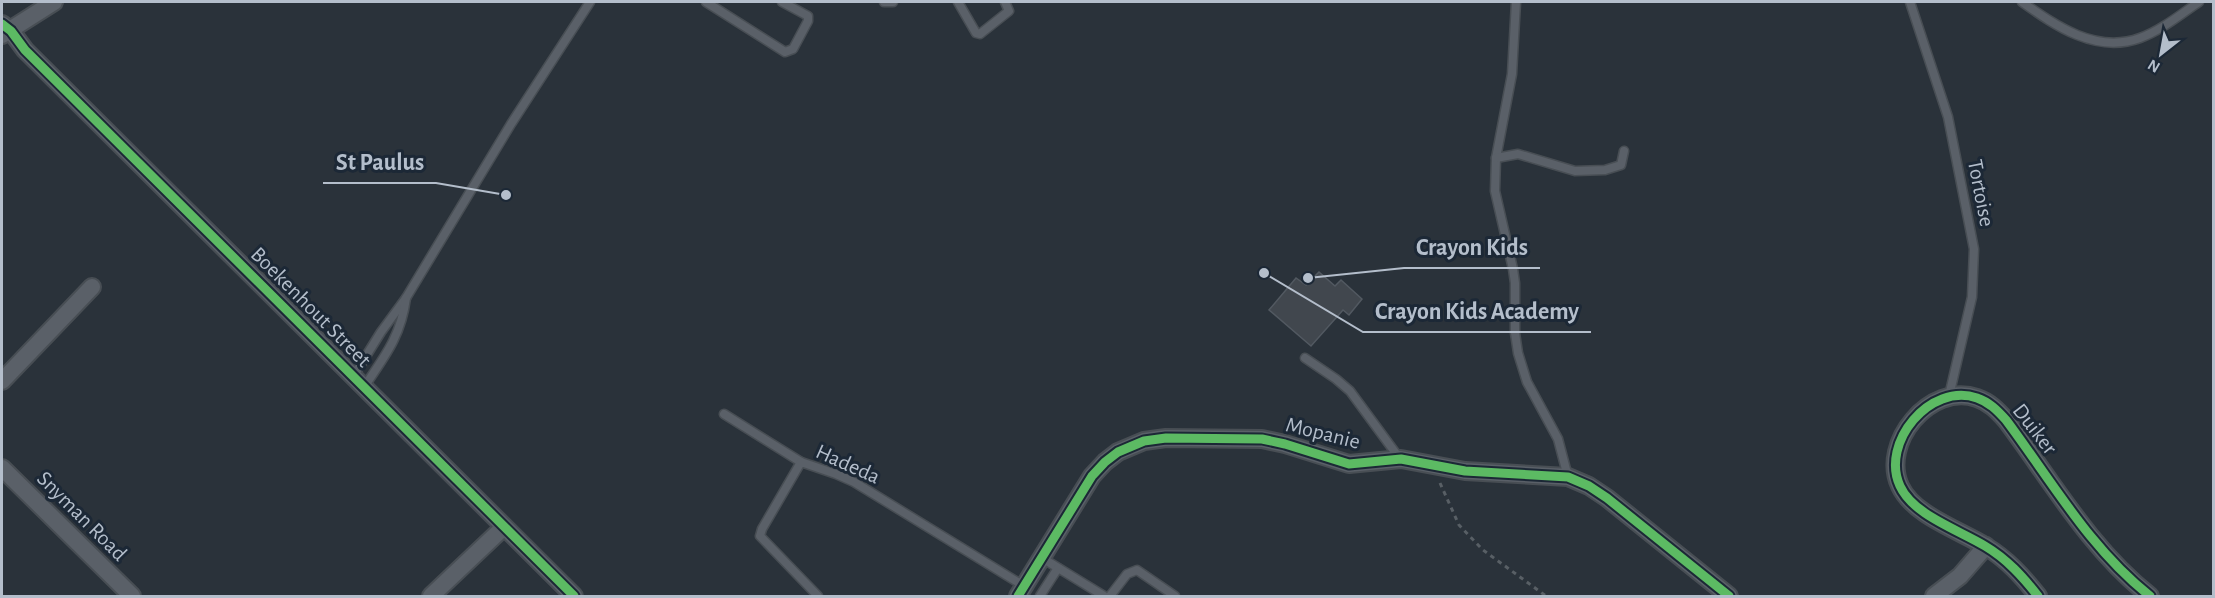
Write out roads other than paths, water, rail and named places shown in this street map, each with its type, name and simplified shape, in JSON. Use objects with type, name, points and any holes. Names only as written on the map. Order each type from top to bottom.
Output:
[{"type":"street","points":[[4,31],[54,2]]},
{"type":"street","name":"Boekenhout Street","points":[[4,31],[21,45],[574,597]]},
{"type":"street","points":[[2,381],[92,287]]},
{"type":"street","points":[[1949,396],[1923,410],[1910,425],[1895,457],[1897,478],[1902,491],[1914,504],[1986,546],[2006,561],[2038,597]]},
{"type":"street","name":"Duiker","points":[[1949,396],[1974,397],[1991,405],[2097,544],[2129,579],[2150,597]]},
{"type":"street","name":"Mopanie","points":[[1021,591],[1092,476],[1112,456],[1135,443],[1166,438],[1262,439],[1349,464],[1401,459],[1465,471],[1568,477],[1589,486],[1607,498],[1729,597]]},
{"type":"street","name":"Snyman Road","points":[[2,468],[132,597]]},
{"type":"street","points":[[430,597],[504,527]]},
{"type":"street","points":[[1934,597],[1960,576],[1986,546]]},
{"type":"lane","points":[[358,382],[386,324],[406,298],[511,124],[590,2]]},
{"type":"lane","points":[[706,2],[785,52],[789,52],[793,49],[808,21],[808,16],[782,2]]},
{"type":"lane","points":[[884,2],[892,2]]},
{"type":"lane","points":[[958,2],[976,33],[980,34],[1009,11],[1005,2]]},
{"type":"lane","points":[[1515,2],[1512,74],[1496,158],[1495,191],[1515,283],[1518,353],[1527,382],[1558,439],[1568,477]]},
{"type":"lane","name":"Tortoise","points":[[1910,2],[1948,117],[1974,249],[1972,297],[1949,396]]},
{"type":"lane","points":[[2022,2],[2061,28],[2094,40],[2110,42],[2131,40],[2151,33],[2199,2]]},
{"type":"lane","points":[[1496,158],[1518,154],[1568,170],[1605,170],[1621,165],[1624,151]]},
{"type":"lane","points":[[358,382],[396,339],[406,298]]},
{"type":"lane","points":[[1305,358],[1350,391],[1401,459]]},
{"type":"lane","points":[[724,414],[801,462]]},
{"type":"lane","name":"Hadeda","points":[[818,597],[760,536],[801,462],[854,482],[1021,591]]},
{"type":"lane","points":[[1042,558],[1104,597]]},
{"type":"lane","points":[[1040,597],[1058,567]]},
{"type":"lane","points":[[1110,597],[1124,577],[1137,570],[1175,597]]},
{"type":"place","name":"St Paulus","points":[[506,195]]},
{"type":"place","name":"Crayon Kids Academy","points":[[1264,273]]},
{"type":"place","name":"Crayon Kids","points":[[1308,278]]}]
